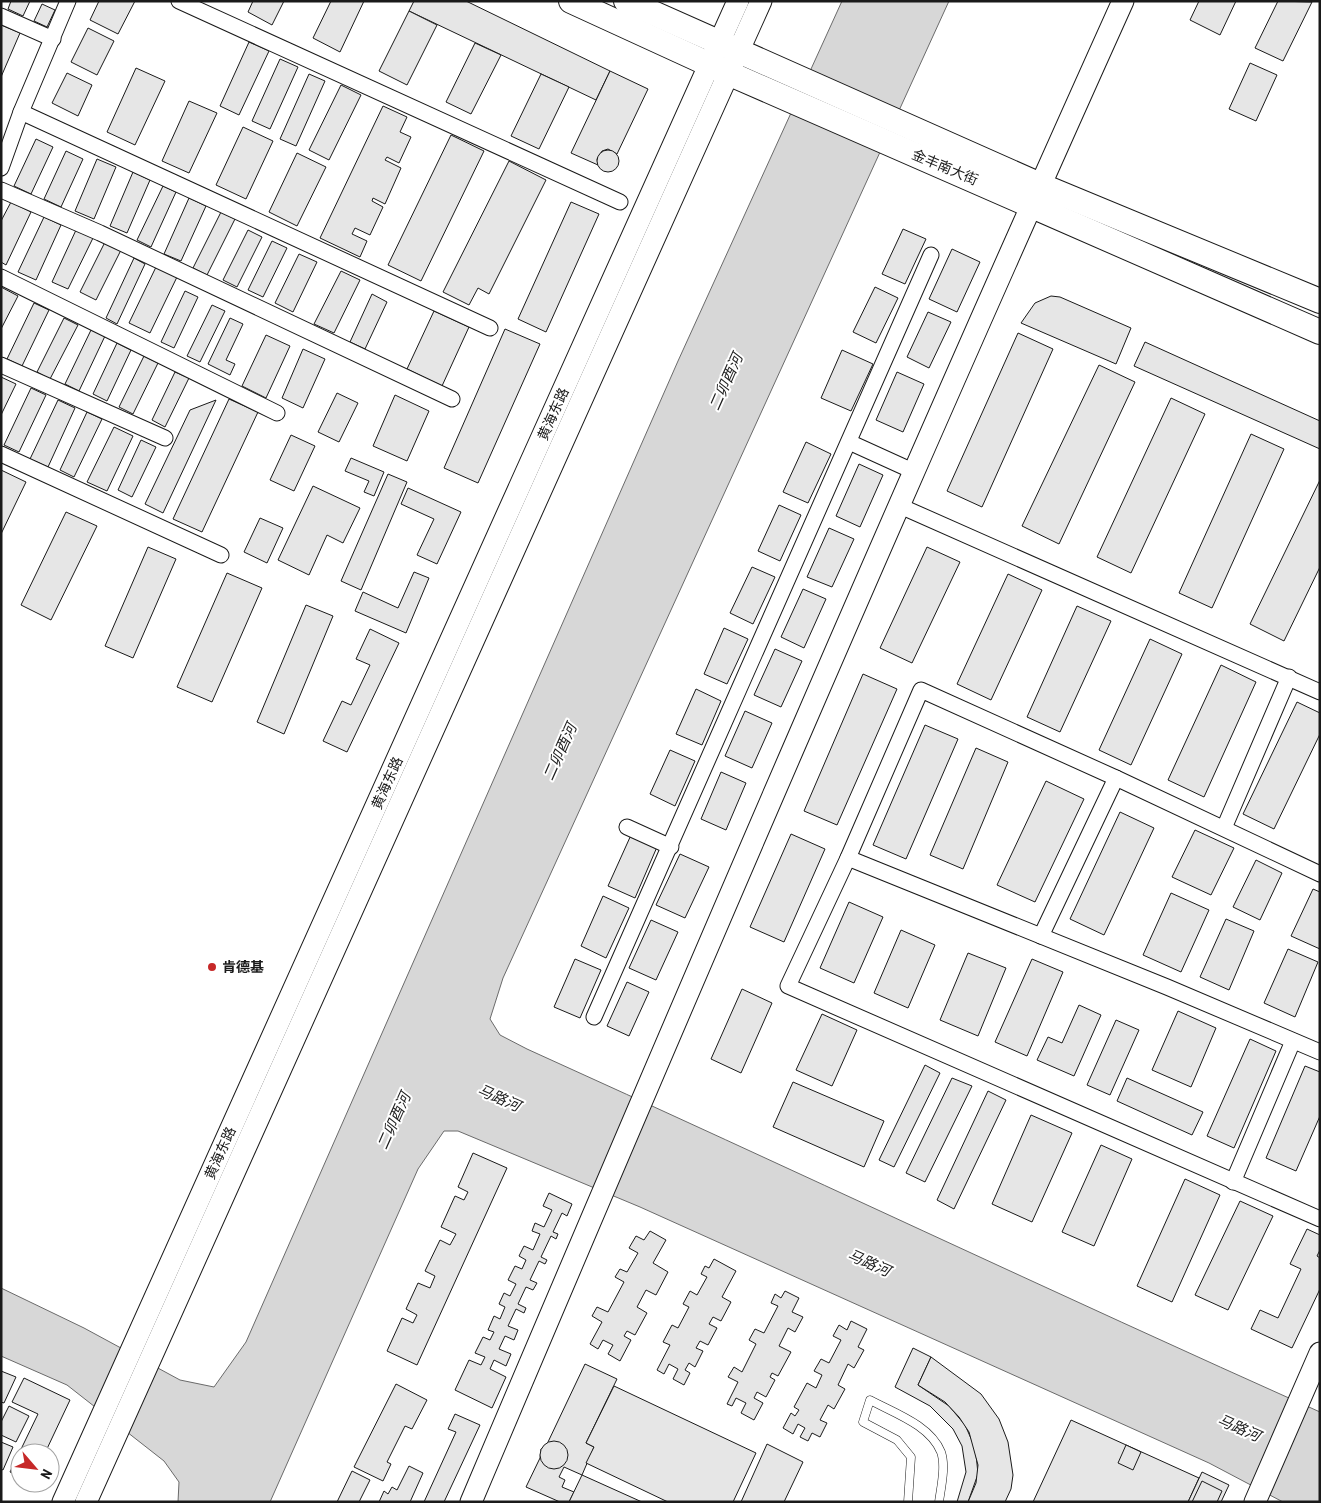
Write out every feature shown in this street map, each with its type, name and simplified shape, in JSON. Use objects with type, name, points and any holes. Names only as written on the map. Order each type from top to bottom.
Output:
[{"type":"main road","name":"金丰南大街","points":[[571,1],[724,58],[1036,194],[1320,332]]},
{"type":"main road","name":"金丰南大街","points":[[626,1],[724,58]]},
{"type":"main road","name":"金丰南大街","points":[[1036,194],[1320,301]]},
{"type":"street","points":[[1,168],[21,112],[68,1]]},
{"type":"street","points":[[178,1],[620,202]]},
{"type":"street","points":[[724,58],[738,1]]},
{"type":"street","points":[[724,58],[760,1]]},
{"type":"street","points":[[471,1502],[645,1090],[1036,194],[1123,1]]},
{"type":"street","points":[[1,16],[52,39]]},
{"type":"street","name":"黄海东路","points":[[63,1502],[107,1429],[142,1353],[724,58]]},
{"type":"street","points":[[21,112],[490,328]]},
{"type":"street","points":[[1,190],[100,233],[452,399]]},
{"type":"street","points":[[594,1017],[931,255]]},
{"type":"street","points":[[1,277],[277,413]]},
{"type":"street","points":[[1,365],[165,438]]},
{"type":"street","points":[[849,442],[915,472]]},
{"type":"street","points":[[1,454],[221,555]]},
{"type":"street","points":[[900,506],[1320,692]]},
{"type":"street","points":[[1224,828],[1289,677]]},
{"type":"street","points":[[1320,874],[1116,778],[921,690],[848,858],[788,986],[1320,1219]]},
{"type":"street","points":[[1042,936],[1116,778]]},
{"type":"street","points":[[627,827],[671,846]]},
{"type":"street","points":[[848,858],[1042,936],[1320,1052]]},
{"type":"street","points":[[1233,1182],[1293,1041]]},
{"type":"street","points":[[1255,1502],[1320,1353]]},
{"type":"street","name":"黄海东路","points":[[86,1502],[107,1429]]},
{"type":"lane","points":[[908,1502],[911,1457],[897,1440],[863,1422],[870,1400],[926,1431],[941,1452],[942,1480],[939,1502]]},
{"type":"water","points":[[842,1],[949,1],[503,978],[490,1019],[500,1035],[527,1049],[1320,1412],[1320,1502],[1283,1502],[1209,1463],[640,1207],[458,1131],[444,1131],[418,1169],[270,1502],[178,1502],[179,1482],[164,1461],[67,1385],[1,1356],[1,1288],[84,1328],[180,1380],[214,1387],[246,1342],[678,361]]},
{"type":"building","points":[[11,1],[30,1],[23,16],[8,9]]},
{"type":"building","points":[[99,1],[135,1],[118,34],[90,20]]},
{"type":"building","points":[[253,1],[284,1],[272,25],[248,12]]},
{"type":"building","points":[[331,1],[364,1],[340,52],[313,38]]},
{"type":"building","points":[[414,1],[466,1],[610,71],[596,100],[409,11]]},
{"type":"building","points":[[1199,1],[1236,1],[1220,35],[1190,20]]},
{"type":"building","points":[[1278,1],[1312,2],[1283,61],[1255,48]]},
{"type":"building","points":[[42,4],[55,10],[47,27],[34,21]]},
{"type":"building","points":[[409,11],[437,25],[407,85],[379,71]]},
{"type":"building","points":[[1,25],[20,33],[1,77]]},
{"type":"building","points":[[88,28],[114,41],[97,75],[71,62]]},
{"type":"building","points":[[249,42],[269,51],[239,115],[220,106]]},
{"type":"building","points":[[475,43],[501,55],[471,114],[446,102]]},
{"type":"building","points":[[280,59],[298,67],[270,129],[252,121]]},
{"type":"building","points":[[1250,63],[1277,75],[1256,121],[1229,109]]},
{"type":"building","points":[[136,68],[165,81],[135,145],[107,132]]},
{"type":"building","points":[[610,71],[648,89],[617,154],[608,149],[602,151],[597,159],[598,165],[571,153]]},
{"type":"building","points":[[67,73],[92,85],[78,116],[52,103]]},
{"type":"building","points":[[309,74],[325,81],[296,146],[280,139]]},
{"type":"building","points":[[541,74],[569,87],[539,149],[511,136]]},
{"type":"building","points":[[341,85],[361,95],[329,160],[309,150]]},
{"type":"building","points":[[189,101],[217,113],[189,173],[162,161]]},
{"type":"building","points":[[383,106],[407,117],[400,132],[411,137],[399,163],[387,157],[385,160],[401,168],[385,204],[373,198],[372,201],[383,207],[370,235],[355,228],[352,234],[367,241],[360,257],[320,238]]},
{"type":"building","points":[[243,127],[273,141],[246,199],[216,185]]},
{"type":"building","points":[[451,135],[484,151],[421,281],[388,265]]},
{"type":"building","points":[[36,139],[53,147],[31,194],[14,186]]},
{"type":"building","points":[[608,150],[616,153],[619,161],[616,169],[608,172],[600,169],[597,161],[600,153]]},
{"type":"building","points":[[66,151],[83,159],[61,207],[44,199]]},
{"type":"building","points":[[297,153],[326,167],[297,226],[269,212]]},
{"type":"building","points":[[97,159],[116,167],[94,219],[75,211]]},
{"type":"building","points":[[509,161],[546,180],[489,294],[478,288],[469,305],[443,292]]},
{"type":"building","points":[[133,172],[150,180],[127,233],[110,226]]},
{"type":"building","points":[[163,186],[176,192],[151,247],[137,240]]},
{"type":"building","points":[[189,198],[206,206],[181,261],[164,254]]},
{"type":"building","points":[[11,202],[31,212],[6,265],[1,262],[1,221]]},
{"type":"building","points":[[571,202],[599,214],[546,332],[518,319]]},
{"type":"building","points":[[221,212],[235,219],[207,275],[193,268]]},
{"type":"building","points":[[44,217],[61,225],[36,280],[18,272]]},
{"type":"building","points":[[903,229],[926,239],[905,284],[882,274]]},
{"type":"building","points":[[76,230],[93,238],[68,289],[52,282]]},
{"type":"building","points":[[248,230],[262,237],[237,287],[223,280]]},
{"type":"building","points":[[272,241],[287,248],[263,297],[248,290]]},
{"type":"building","points":[[105,242],[121,250],[96,300],[80,292]]},
{"type":"building","points":[[952,249],[980,262],[957,312],[929,299]]},
{"type":"building","points":[[299,254],[317,262],[293,312],[275,303]]},
{"type":"building","points":[[134,258],[145,264],[117,324],[106,318]]},
{"type":"building","points":[[156,267],[177,277],[150,333],[129,323]]},
{"type":"building","points":[[341,271],[360,280],[334,333],[314,324]]},
{"type":"building","points":[[1,287],[18,296],[1,329]]},
{"type":"building","points":[[875,287],[898,298],[876,343],[853,332]]},
{"type":"building","points":[[185,291],[198,297],[174,348],[161,342]]},
{"type":"building","points":[[372,294],[387,302],[365,349],[350,342]]},
{"type":"building","points":[[1051,296],[1060,297],[1131,328],[1116,364],[1021,323],[1035,303]]},
{"type":"building","points":[[34,303],[49,310],[22,366],[7,359]]},
{"type":"building","points":[[212,305],[225,311],[200,362],[187,356]]},
{"type":"building","points":[[434,311],[469,327],[442,386],[407,369]]},
{"type":"building","points":[[928,312],[951,322],[929,368],[907,357]]},
{"type":"building","points":[[64,318],[78,325],[50,379],[37,372]]},
{"type":"building","points":[[230,318],[243,324],[226,360],[235,364],[230,375],[208,364]]},
{"type":"building","points":[[505,329],[540,344],[478,483],[444,468]]},
{"type":"building","points":[[91,330],[105,336],[79,391],[65,384]]},
{"type":"building","points":[[1018,333],[1053,349],[982,507],[947,491]]},
{"type":"building","points":[[266,335],[290,346],[266,398],[242,386]]},
{"type":"building","points":[[1145,342],[1320,421],[1320,449],[1134,366]]},
{"type":"building","points":[[117,343],[131,350],[107,401],[93,394]]},
{"type":"building","points":[[303,349],[325,359],[303,408],[282,398]]},
{"type":"building","points":[[842,350],[873,364],[851,411],[821,398]]},
{"type":"building","points":[[144,356],[158,363],[133,414],[119,407]]},
{"type":"building","points":[[1099,365],[1135,382],[1059,544],[1022,526]]},
{"type":"building","points":[[175,372],[189,378],[165,427],[152,420]]},
{"type":"building","points":[[897,372],[924,384],[903,432],[876,420]]},
{"type":"building","points":[[1,377],[16,384],[1,415]]},
{"type":"building","points":[[31,388],[46,395],[19,452],[4,445]]},
{"type":"building","points":[[337,393],[358,403],[339,442],[318,432]]},
{"type":"building","points":[[395,395],[429,411],[407,461],[373,446]]},
{"type":"building","points":[[1171,398],[1205,414],[1131,573],[1097,557]]},
{"type":"building","points":[[229,399],[258,412],[202,532],[173,519]]},
{"type":"building","points":[[58,400],[75,408],[48,467],[30,459]]},
{"type":"building","points":[[216,400],[163,513],[145,504],[190,410]]},
{"type":"building","points":[[87,412],[102,419],[74,477],[60,470]]},
{"type":"building","points":[[114,427],[133,436],[107,491],[87,482]]},
{"type":"building","points":[[1251,434],[1284,449],[1212,608],[1179,593]]},
{"type":"building","points":[[291,435],[315,446],[294,491],[270,480]]},
{"type":"building","points":[[141,440],[156,447],[132,497],[118,490]]},
{"type":"building","points":[[806,442],[831,454],[808,503],[783,492]]},
{"type":"building","points":[[351,458],[384,472],[374,496],[364,492],[369,481],[345,471]]},
{"type":"building","points":[[859,464],[883,475],[860,527],[836,516]]},
{"type":"building","points":[[1,470],[26,482],[1,534]]},
{"type":"building","points":[[388,474],[407,482],[361,590],[341,581]]},
{"type":"building","points":[[1320,480],[1320,567],[1284,641],[1250,624]]},
{"type":"building","points":[[313,486],[360,508],[343,543],[327,535],[309,575],[278,560]]},
{"type":"building","points":[[408,488],[461,512],[437,564],[417,555],[434,519],[401,504]]},
{"type":"building","points":[[779,505],[801,515],[780,561],[758,551]]},
{"type":"building","points":[[66,512],[97,526],[51,620],[21,605]]},
{"type":"building","points":[[260,518],[283,528],[267,563],[244,552]]},
{"type":"building","points":[[829,528],[854,539],[832,587],[807,577]]},
{"type":"building","points":[[148,547],[176,559],[133,658],[105,646]]},
{"type":"building","points":[[927,547],[960,562],[912,663],[880,648]]},
{"type":"building","points":[[752,567],[775,577],[753,624],[730,613]]},
{"type":"building","points":[[414,572],[429,578],[406,633],[355,611],[363,592],[398,608]]},
{"type":"building","points":[[227,573],[262,588],[212,702],[177,687]]},
{"type":"building","points":[[1008,574],[1042,590],[991,700],[957,684]]},
{"type":"building","points":[[803,589],[826,599],[804,648],[781,637]]},
{"type":"building","points":[[306,605],[333,616],[284,734],[257,722]]},
{"type":"building","points":[[1077,606],[1111,621],[1060,732],[1027,717]]},
{"type":"building","points":[[724,628],[748,639],[727,684],[704,674]]},
{"type":"building","points":[[370,629],[399,643],[347,752],[323,741],[342,701],[351,705],[370,665],[356,659]]},
{"type":"building","points":[[1150,639],[1182,654],[1131,765],[1099,750]]},
{"type":"building","points":[[775,649],[802,661],[781,707],[754,695]]},
{"type":"building","points":[[1221,665],[1256,682],[1204,797],[1168,780]]},
{"type":"building","points":[[863,674],[897,689],[837,825],[804,811]]},
{"type":"building","points":[[696,689],[721,701],[702,745],[676,734]]},
{"type":"building","points":[[1297,702],[1320,713],[1320,734],[1274,829],[1243,814]]},
{"type":"building","points":[[745,711],[772,723],[752,768],[725,756]]},
{"type":"building","points":[[925,725],[958,739],[906,859],[873,845]]},
{"type":"building","points":[[976,748],[1008,762],[963,869],[930,855]]},
{"type":"building","points":[[670,750],[695,761],[675,806],[650,794]]},
{"type":"building","points":[[721,772],[746,783],[726,830],[701,819]]},
{"type":"building","points":[[1046,781],[1084,799],[1035,902],[997,885]]},
{"type":"building","points":[[1120,812],[1154,828],[1104,935],[1070,919]]},
{"type":"building","points":[[1195,830],[1234,848],[1211,895],[1172,877]]},
{"type":"building","points":[[791,834],[825,849],[784,942],[750,927]]},
{"type":"building","points":[[631,835],[657,847],[635,898],[608,886]]},
{"type":"building","points":[[680,854],[709,867],[685,918],[656,905]]},
{"type":"building","points":[[1256,860],[1282,873],[1260,920],[1233,907]]},
{"type":"building","points":[[1313,889],[1320,892],[1320,949],[1291,936]]},
{"type":"building","points":[[1171,893],[1209,910],[1181,972],[1143,955]]},
{"type":"building","points":[[603,896],[629,908],[606,958],[581,946]]},
{"type":"building","points":[[849,902],[883,917],[854,983],[820,968]]},
{"type":"building","points":[[1226,919],[1254,931],[1229,990],[1200,977]]},
{"type":"building","points":[[651,920],[678,932],[656,980],[629,968]]},
{"type":"building","points":[[901,930],[935,945],[908,1008],[874,993]]},
{"type":"building","points":[[1288,949],[1318,962],[1295,1017],[1264,1003]]},
{"type":"building","points":[[968,953],[1006,968],[978,1036],[940,1020]]},
{"type":"building","points":[[575,959],[601,970],[580,1018],[554,1007]]},
{"type":"building","points":[[1032,959],[1063,972],[1027,1056],[995,1042]]},
{"type":"building","points":[[627,982],[649,992],[629,1036],[607,1026]]},
{"type":"building","points":[[742,989],[772,1003],[741,1073],[711,1059]]},
{"type":"building","points":[[1079,1005],[1101,1015],[1074,1076],[1037,1060],[1048,1037],[1062,1043]]},
{"type":"building","points":[[1178,1011],[1216,1028],[1191,1087],[1152,1070]]},
{"type":"building","points":[[822,1014],[857,1030],[832,1086],[796,1070]]},
{"type":"building","points":[[1116,1020],[1139,1030],[1110,1095],[1087,1085]]},
{"type":"building","points":[[1250,1039],[1276,1051],[1234,1148],[1207,1136]]},
{"type":"building","points":[[925,1065],[940,1073],[894,1167],[879,1160]]},
{"type":"building","points":[[1305,1066],[1320,1072],[1320,1116],[1296,1171],[1266,1158]]},
{"type":"building","points":[[952,1078],[972,1086],[925,1182],[906,1173]]},
{"type":"building","points":[[1127,1078],[1203,1112],[1192,1135],[1117,1101]]},
{"type":"building","points":[[793,1082],[884,1121],[864,1167],[773,1127]]},
{"type":"building","points":[[988,1091],[1006,1100],[954,1209],[937,1200]]},
{"type":"building","points":[[1031,1115],[1072,1133],[1032,1222],[992,1204]]},
{"type":"building","points":[[1101,1145],[1132,1159],[1094,1246],[1062,1232]]},
{"type":"building","points":[[473,1153],[507,1168],[417,1365],[387,1351],[402,1318],[413,1323],[417,1315],[406,1309],[418,1283],[430,1288],[435,1276],[425,1271],[440,1240],[450,1245],[456,1234],[441,1227],[455,1196],[464,1200],[468,1192],[458,1187]]},
{"type":"building","points":[[1185,1179],[1220,1195],[1172,1302],[1137,1286]]},
{"type":"building","points":[[549,1193],[572,1204],[567,1216],[562,1213],[553,1232],[558,1234],[556,1239],[551,1236],[541,1257],[547,1260],[545,1264],[539,1261],[530,1280],[537,1283],[533,1290],[526,1287],[518,1304],[526,1308],[524,1313],[516,1309],[508,1326],[518,1330],[514,1340],[505,1336],[499,1349],[511,1354],[506,1366],[494,1360],[490,1369],[506,1377],[492,1408],[455,1390],[469,1360],[481,1365],[485,1357],[475,1353],[483,1337],[490,1340],[494,1332],[488,1330],[494,1316],[500,1319],[505,1307],[499,1304],[504,1293],[510,1296],[516,1284],[508,1280],[515,1266],[522,1269],[526,1260],[519,1256],[524,1246],[533,1250],[540,1234],[532,1231],[535,1223],[544,1227],[552,1210],[543,1206]]},
{"type":"building","points":[[1240,1201],[1273,1216],[1228,1310],[1195,1295]]},
{"type":"building","points":[[1307,1229],[1320,1235],[1320,1250],[1317,1256],[1320,1258],[1320,1289],[1292,1348],[1251,1329],[1260,1310],[1278,1318],[1301,1269],[1290,1264]]},
{"type":"building","points":[[650,1231],[666,1240],[653,1263],[668,1272],[656,1295],[646,1290],[637,1307],[647,1313],[635,1335],[627,1331],[624,1336],[631,1340],[620,1361],[608,1354],[613,1345],[603,1340],[598,1349],[590,1344],[602,1322],[592,1316],[597,1307],[608,1312],[624,1282],[615,1277],[620,1269],[627,1272],[638,1253],[629,1248],[636,1236],[644,1240]]},
{"type":"building","points":[[714,1259],[736,1271],[722,1297],[731,1302],[721,1321],[713,1317],[709,1324],[717,1328],[708,1345],[700,1341],[696,1348],[703,1351],[695,1367],[689,1363],[685,1370],[690,1373],[684,1385],[673,1379],[678,1369],[669,1364],[664,1374],[657,1370],[670,1345],[663,1342],[672,1325],[678,1328],[689,1307],[683,1304],[690,1291],[697,1295],[707,1277],[701,1274],[705,1266],[709,1268]]},
{"type":"building","points":[[785,1291],[799,1298],[792,1312],[803,1317],[795,1332],[788,1328],[779,1346],[791,1352],[778,1376],[772,1373],[770,1377],[775,1380],[766,1397],[757,1392],[754,1398],[763,1403],[754,1420],[741,1413],[746,1403],[736,1398],[732,1406],[727,1404],[738,1382],[728,1377],[734,1367],[742,1372],[756,1344],[749,1340],[755,1329],[764,1333],[778,1306],[771,1303],[775,1294],[781,1298]]},
{"type":"building","points":[[851,1321],[867,1329],[858,1347],[864,1350],[854,1368],[848,1364],[838,1385],[845,1389],[834,1409],[828,1405],[820,1420],[827,1423],[820,1437],[812,1433],[808,1441],[800,1437],[805,1428],[798,1424],[793,1434],[783,1428],[791,1413],[795,1416],[799,1410],[794,1407],[807,1383],[816,1388],[822,1375],[814,1371],[821,1359],[829,1363],[841,1340],[833,1336],[839,1325],[847,1330]]},
{"type":"building","points":[[913,1348],[931,1357],[918,1385],[949,1406],[965,1425],[973,1443],[978,1474],[968,1502],[957,1502],[966,1472],[962,1446],[953,1429],[930,1406],[895,1387]]},
{"type":"building","points":[[931,1357],[981,1394],[999,1419],[1008,1442],[1013,1475],[1011,1489],[1005,1502],[968,1502],[976,1483],[978,1465],[969,1432],[959,1417],[945,1402],[918,1385]]},
{"type":"building","points":[[585,1364],[617,1379],[586,1443],[594,1447],[582,1475],[564,1467],[559,1477],[565,1480],[562,1487],[574,1492],[569,1502],[560,1502],[526,1487],[540,1458],[541,1449],[548,1442]]},
{"type":"building","points":[[1,1371],[16,1377],[4,1403],[1,1402]]},
{"type":"building","points":[[24,1378],[70,1400],[50,1443],[24,1443],[38,1414],[12,1402]]},
{"type":"building","points":[[396,1384],[427,1400],[412,1429],[405,1426],[387,1462],[391,1464],[383,1481],[354,1467]]},
{"type":"building","points":[[614,1386],[756,1453],[733,1502],[668,1502],[586,1463],[594,1447],[586,1443]]},
{"type":"building","points":[[9,1406],[29,1416],[16,1442],[1,1435],[1,1422]]},
{"type":"building","points":[[455,1414],[480,1425],[444,1502],[424,1502],[456,1432],[448,1429]]},
{"type":"building","points":[[1071,1420],[1199,1478],[1188,1502],[1033,1502]]},
{"type":"building","points":[[554,1441],[564,1445],[568,1455],[564,1465],[554,1469],[544,1465],[540,1455],[544,1445]]},
{"type":"building","points":[[1,1442],[10,1446],[10,1454],[3,1470],[1,1469]]},
{"type":"building","points":[[767,1444],[803,1462],[784,1502],[741,1502]]},
{"type":"building","points":[[1126,1445],[1141,1452],[1133,1470],[1118,1463]]},
{"type":"building","points":[[409,1466],[423,1473],[410,1502],[379,1502],[384,1491],[388,1494],[392,1487],[397,1490]]},
{"type":"building","points":[[352,1471],[370,1480],[359,1502],[337,1502]]},
{"type":"building","points":[[1202,1472],[1229,1485],[1221,1502],[1188,1502]]},
{"type":"building","points":[[582,1475],[642,1502],[569,1502]]},
{"type":"building","points":[[1202,1481],[1222,1491],[1217,1502],[1192,1502]]},
{"type":"place","name":"肯德基","points":[[212,967]]},
{"type":"water label","name":"二卯酉河","points":[[726,382]]},
{"type":"water label","name":"二卯酉河","points":[[560,752]]},
{"type":"water label","name":"马路河","points":[[499,1098]]},
{"type":"water label","name":"二卯酉河","points":[[394,1121]]},
{"type":"water label","name":"马路河","points":[[869,1263]]},
{"type":"water label","name":"马路河","points":[[1239,1428]]}]
